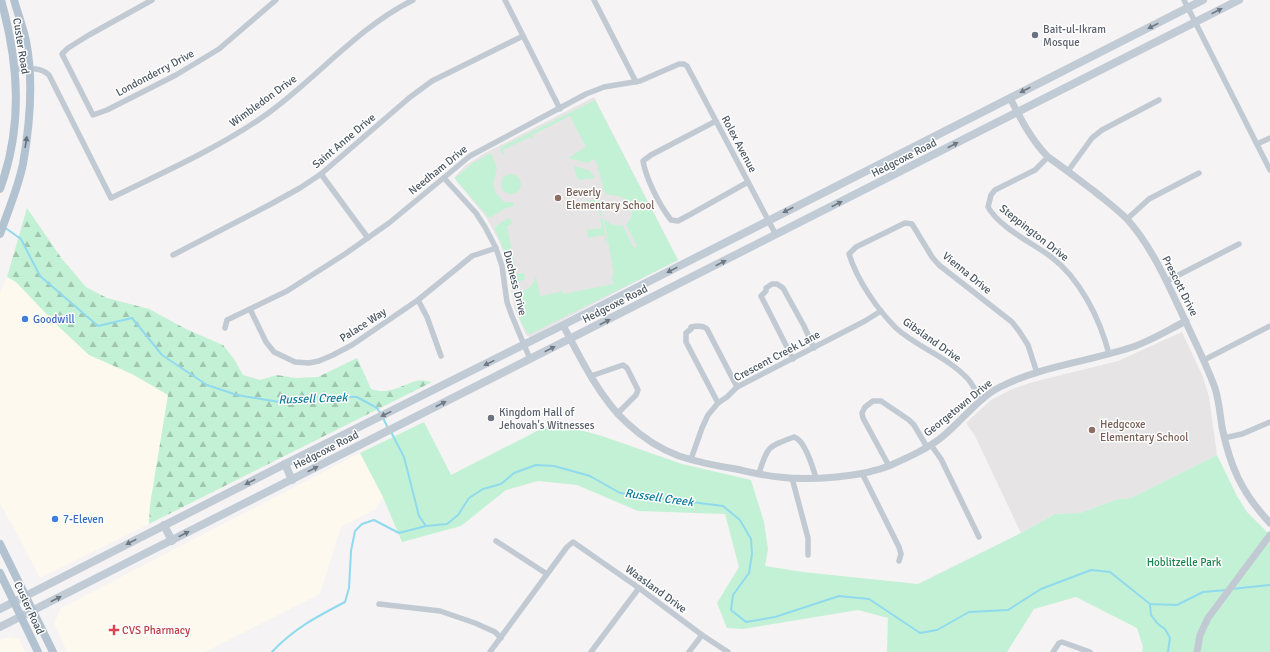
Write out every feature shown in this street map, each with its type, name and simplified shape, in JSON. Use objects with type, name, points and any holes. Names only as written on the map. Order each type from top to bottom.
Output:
[{"type":"main road","name":"Custer Road","points":[[0,189],[9,163],[16,118],[14,69],[10,38],[1,0]]},
{"type":"main road","points":[[0,234],[22,164],[30,118],[29,68],[26,43],[14,0]]},
{"type":"main road","name":"Hedgcoxe Road","points":[[0,610],[285,464],[524,345],[1203,0]]},
{"type":"main road","name":"Hedgcoxe Road","points":[[0,627],[776,236],[1239,0]]},
{"type":"main road","points":[[9,163],[22,164]]},
{"type":"main road","points":[[285,464],[292,480]]},
{"type":"main road","points":[[164,526],[172,540]]},
{"type":"main road","name":"Custer Road","points":[[0,544],[53,652]]},
{"type":"main road","name":"Custer Road","points":[[0,573],[38,652]]},
{"type":"street","name":"Londonderry Drive","points":[[152,0],[89,35],[68,48],[62,54],[93,115],[107,110],[176,74],[219,49],[276,0]]},
{"type":"street","name":"Wimbledon Drive","points":[[29,68],[38,68],[50,75],[111,198],[236,134],[293,94],[371,26],[398,7],[413,0]]},
{"type":"street","points":[[505,0],[560,109]]},
{"type":"street","points":[[594,0],[636,82]]},
{"type":"street","points":[[1184,0],[1270,170]]},
{"type":"street","name":"Saint Anne Drive","points":[[174,255],[271,204],[321,174],[409,98],[432,82],[523,36]]},
{"type":"street","name":"Needham Drive","points":[[226,328],[227,320],[287,291],[368,238],[389,223],[470,156],[586,94],[604,87],[640,82],[679,64],[684,64]]},
{"type":"street","name":"Rolex Avenue","points":[[684,64],[687,66],[776,236]]},
{"type":"street","points":[[14,69],[29,68]]},
{"type":"street","name":"Prescott Drive","points":[[1010,98],[1031,136],[1040,148],[1048,156],[1110,204],[1126,219],[1144,243],[1167,281],[1204,360],[1218,398],[1224,438],[1230,458],[1244,491],[1256,508],[1270,523]]},
{"type":"street","points":[[1068,171],[1092,138],[1102,130],[1159,100]]},
{"type":"street","points":[[716,121],[651,155],[643,162],[645,173],[666,214],[672,220],[678,221],[748,182]]},
{"type":"street","points":[[1257,144],[1270,138]]},
{"type":"street","name":"Steppington Drive","points":[[1048,156],[1035,170],[995,190],[991,195],[988,207],[990,212],[998,221],[1051,257],[1065,270],[1088,302],[1103,333],[1109,354]]},
{"type":"street","points":[[1126,219],[1149,199],[1200,173]]},
{"type":"street","points":[[321,174],[368,238]]},
{"type":"street","name":"Duchess Drive","points":[[444,178],[476,213],[485,226],[496,248],[502,266],[507,302],[530,359]]},
{"type":"street","name":"Vienna Drive","points":[[849,254],[856,247],[904,223],[912,224],[928,251],[939,265],[999,311],[1019,331],[1028,345],[1037,372]]},
{"type":"street","points":[[1167,281],[1239,244]]},
{"type":"street","name":"Palace Way","points":[[250,309],[266,342],[274,352],[286,359],[309,364],[333,356],[346,348],[418,300],[472,256],[496,248]]},
{"type":"street","name":"Gibsland Drive","points":[[849,254],[852,263],[873,301],[881,311],[897,328],[955,367],[968,380],[982,400]]},
{"type":"street","points":[[793,359],[761,296],[766,291],[766,288],[772,284],[777,284],[783,288],[804,326],[814,348]]},
{"type":"street","points":[[418,300],[427,317],[441,356]]},
{"type":"street","name":"Crescent Creek Lane","points":[[691,459],[708,415],[718,403],[727,397],[737,387],[814,348],[881,311]]},
{"type":"street","name":"Georgetown Drive","points":[[563,325],[591,376],[617,414],[627,424],[664,449],[679,456],[769,476],[816,478],[862,473],[889,466],[929,446],[943,436],[982,400],[999,388],[1017,379],[1037,372],[1109,354],[1147,342],[1186,321]]},
{"type":"street","points":[[1204,360],[1270,326]]},
{"type":"street","points":[[718,403],[686,342],[686,333],[692,327],[705,327],[707,329],[737,387]]},
{"type":"street","points":[[591,376],[623,365],[627,368],[638,390],[636,395],[617,414]]},
{"type":"street","points":[[889,466],[863,418],[862,413],[865,407],[874,401],[881,401],[909,420],[929,446],[941,458],[979,537]]},
{"type":"street","points":[[1224,438],[1242,434],[1270,422]]},
{"type":"street","points":[[759,473],[767,450],[774,445],[794,437],[797,438],[802,444],[813,467],[816,478]]},
{"type":"street","points":[[862,473],[899,547],[901,554],[899,561]]},
{"type":"street","points":[[792,478],[808,538],[808,555]]},
{"type":"street","points":[[1197,652],[1200,635],[1211,614],[1270,535]]},
{"type":"street","points":[[490,652],[547,574],[496,541]]},
{"type":"street","name":"Waasland Drive","points":[[547,574],[567,547],[573,542],[728,652]]},
{"type":"street","points":[[591,652],[639,588]]},
{"type":"street","points":[[379,604],[440,611],[476,623],[495,632],[501,638]]},
{"type":"street","points":[[689,652],[702,635]]},
{"type":"street","points":[[1053,652],[1059,643],[1066,642],[1090,652]]},
{"type":"shaded area","name":"Beverly Elementary School","points":[[594,97],[678,260],[530,337],[526,335],[514,307],[508,269],[500,243],[486,217],[454,178],[465,166],[485,153]]},
{"type":"shaded area","points":[[7,277],[16,282],[57,325],[89,355],[132,374],[168,395],[150,505],[149,524],[40,578],[0,504],[0,293]]},
{"type":"shaded area","name":"Hedgcoxe Elementary School","points":[[1182,332],[1203,377],[1209,397],[1217,455],[1131,498],[1118,499],[1080,513],[1055,514],[1021,533],[975,436],[966,423],[991,400],[1012,389],[1033,382],[1118,361]]},
{"type":"shaded area","points":[[360,453],[383,497],[376,509],[341,527],[320,594],[205,652],[67,652],[54,623],[61,608]]},
{"type":"shaded area","points":[[8,637],[19,639],[25,652],[0,652],[0,640]]},
{"type":"green space","points":[[595,100],[678,260],[530,334],[521,322],[514,294],[530,287],[536,276],[540,296],[560,292],[562,290],[563,294],[613,284],[612,275],[614,274],[604,219],[612,225],[623,226],[634,248],[637,246],[626,225],[631,218],[632,213],[631,206],[627,200],[621,197],[609,195],[605,192],[597,168],[598,166],[594,159],[588,163],[568,158],[586,147],[570,116],[532,135],[533,140],[530,137],[503,150],[504,155],[500,150],[501,147]]},
{"type":"green space","points":[[491,153],[497,168],[493,184],[496,193],[504,202],[513,202],[514,206],[506,208],[489,218],[456,180],[456,177],[473,163]]},
{"type":"green space","points":[[574,166],[589,170],[595,178],[580,180],[577,178]]},
{"type":"green space","points":[[511,174],[518,177],[521,184],[518,191],[511,194],[504,191],[501,184],[504,177]]},
{"type":"green space","points":[[595,190],[597,190],[602,216],[600,216],[598,207],[583,210],[582,202],[597,199]]},
{"type":"green space","points":[[27,208],[62,259],[86,287],[107,298],[149,309],[186,329],[223,345],[234,359],[243,375],[260,380],[277,375],[295,378],[318,377],[357,358],[371,389],[377,391],[394,389],[418,380],[432,382],[149,524],[150,505],[168,395],[132,374],[89,355],[57,325],[16,282],[7,277]]},
{"type":"green space","points":[[508,218],[511,219],[512,224],[507,226],[515,274],[523,273],[525,275],[525,279],[513,283],[508,261],[495,229],[496,226]]},
{"type":"green space","points":[[600,218],[603,220],[607,244],[604,235],[588,238],[587,230],[602,228]]},
{"type":"green space","name":"Hoblitzelle Park","points":[[424,422],[451,475],[545,427],[576,429],[602,436],[682,464],[751,480],[764,522],[768,549],[765,566],[803,572],[918,584],[1021,533],[1055,514],[1080,513],[1118,499],[1131,498],[1217,455],[1237,496],[1247,512],[1270,535],[1270,652],[1142,652],[1143,647],[1137,628],[1076,597],[1034,609],[1007,652],[887,652],[888,618],[858,610],[743,629],[727,628],[717,603],[739,567],[725,514],[638,511],[577,485],[538,481],[506,490],[461,526],[402,542],[383,497],[360,453]]},
{"type":"waterway","name":"Russell Creek","points":[[4,227],[21,239],[40,276],[98,326],[132,318],[162,355],[207,385],[237,395],[279,402],[330,396],[357,397],[377,408],[381,414]]},
{"type":"waterway","name":"Russell Creek","points":[[383,418],[388,428]]},
{"type":"waterway","name":"Russell Creek","points":[[391,432],[404,457],[419,516],[426,526]]},
{"type":"waterway","name":"Russell Creek","points":[[272,652],[288,636],[345,602],[349,588],[351,551],[355,531],[362,524],[374,520],[399,533],[426,526],[447,524],[458,515],[469,498],[483,489],[501,484],[514,473],[536,465],[554,466],[590,476],[620,493],[723,506],[740,520],[751,539],[752,554],[749,573],[733,595],[731,610],[746,622],[775,617],[839,596],[869,599],[920,633],[937,630],[969,612],[1008,610],[1041,589],[1091,570],[1110,572],[1150,604],[1177,605],[1203,592],[1227,590]]},
{"type":"waterway","name":"Russell Creek","points":[[1231,589],[1270,585]]},
{"type":"waterway","points":[[1150,605],[1151,615],[1158,624],[1165,629],[1170,638],[1168,652]]},
{"type":"place","name":"Bait-ul-Ikram Mosque","points":[[1035,35]]},
{"type":"place","name":"Beverly Elementary School","points":[[558,198]]},
{"type":"place","name":"Goodwill","points":[[25,319]]},
{"type":"place","name":"Kingdom Hall of Jehovah's Witnesses","points":[[491,418]]},
{"type":"place","name":"Hedgcoxe Elementary School","points":[[1092,430]]},
{"type":"place","name":"7-Eleven","points":[[55,519]]},
{"type":"place","name":"CVS Pharmacy","points":[[114,630]]}]
